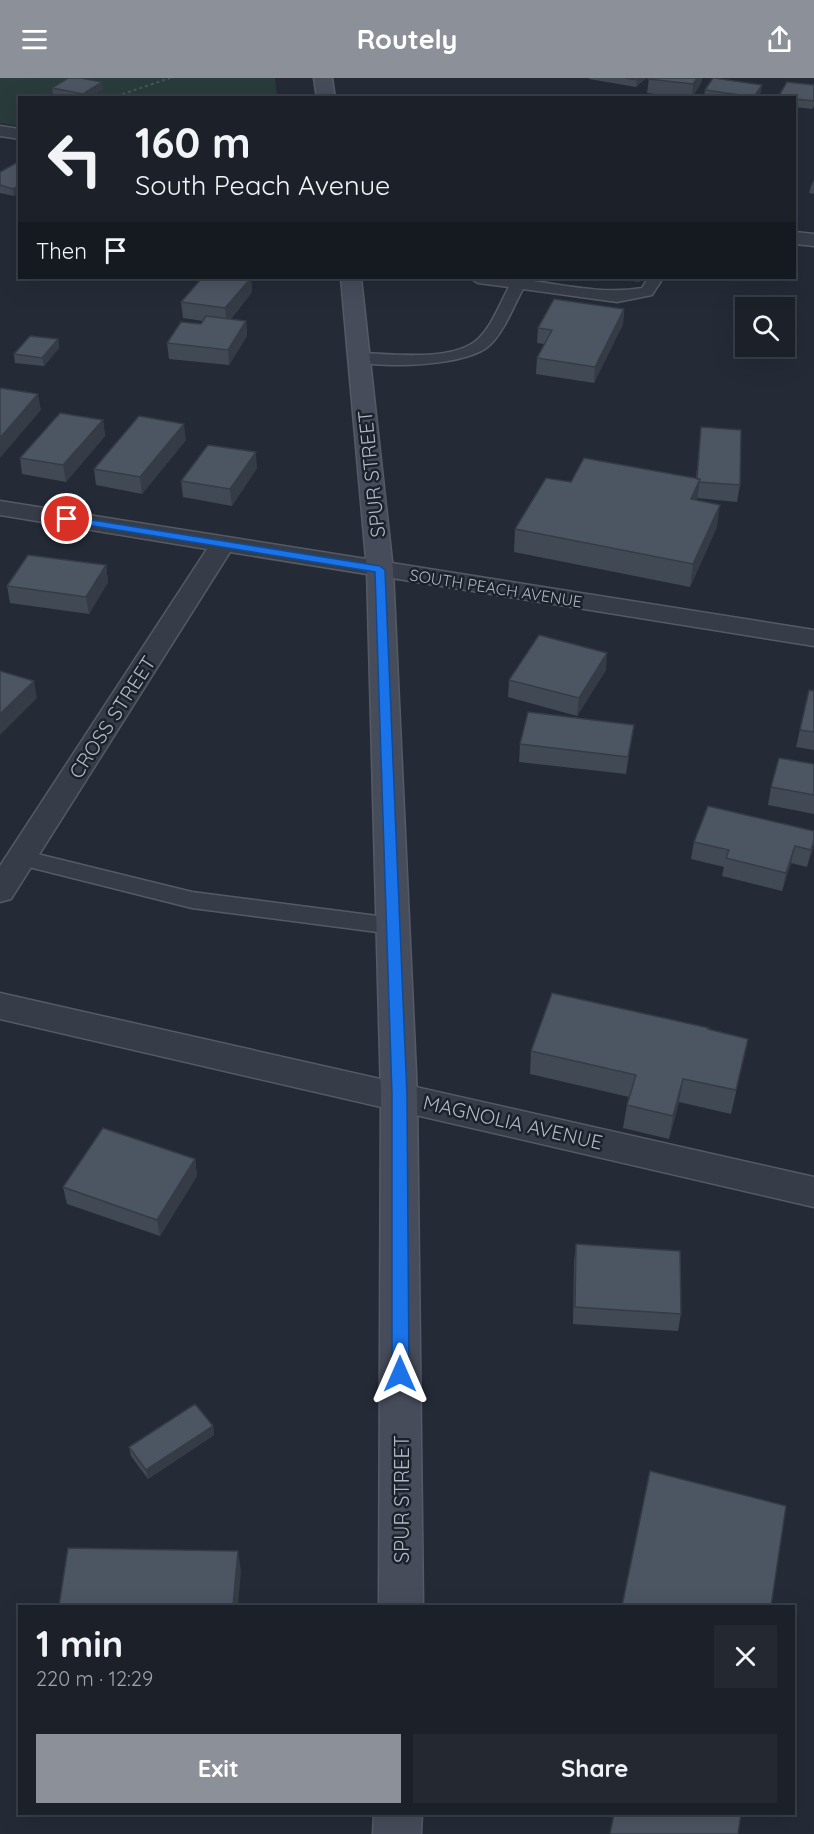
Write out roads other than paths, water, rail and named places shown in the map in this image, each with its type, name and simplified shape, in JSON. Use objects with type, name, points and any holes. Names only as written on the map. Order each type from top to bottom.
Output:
[{"type":"main road","points":[[323,78],[326,96]]},
{"type":"main road","name":"SPUR STREET","points":[[351,279],[380,570],[399,1095],[401,1605]]},
{"type":"main road","points":[[397,1834],[398,1815]]},
{"type":"street","points":[[0,130],[18,134]]},
{"type":"street","points":[[796,238],[814,240]]},
{"type":"street","name":"SOUTH PEACH AVENUE","points":[[0,508],[814,638]]},
{"type":"street","name":"CROSS STREET","points":[[0,891],[223,543]]},
{"type":"street","name":"MAGNOLIA AVENUE","points":[[0,1006],[399,1095],[814,1192]]},
{"type":"lane","points":[[486,279],[617,297],[647,292],[654,279]]},
{"type":"lane","points":[[360,358],[455,357],[471,352],[484,342],[519,283]]},
{"type":"lane","points":[[21,858],[192,900],[393,926]]}]
